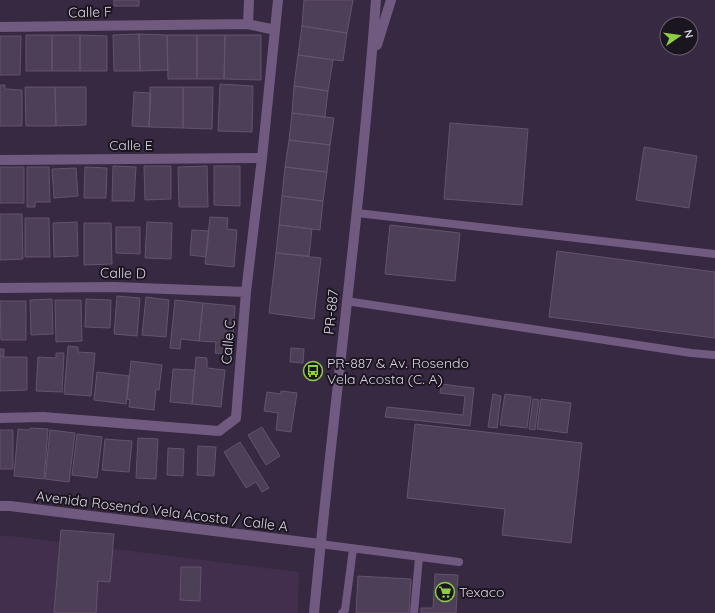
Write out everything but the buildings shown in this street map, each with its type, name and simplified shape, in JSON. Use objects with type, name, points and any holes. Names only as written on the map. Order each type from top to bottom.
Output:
[{"type":"street","points":[[248,24],[249,0]]},
{"type":"street","name":"Calle C","points":[[0,418],[43,417],[219,431],[236,418],[246,292],[262,158],[278,0]]},
{"type":"street","name":"PR-887","points":[[314,613],[346,301],[357,213],[376,0]]},
{"type":"street","name":"PR-887","points":[[371,62],[391,0]]},
{"type":"street","name":"Calle F","points":[[0,27],[248,24],[275,30]]},
{"type":"street","name":"Calle E","points":[[0,160],[262,158]]},
{"type":"street","name":"Calle D","points":[[0,288],[114,287],[246,292]]},
{"type":"street","name":"Avenida Rosendo Vela Acosta / Calle A","points":[[0,506],[320,544]]},
{"type":"lane","points":[[357,213],[715,254]]},
{"type":"lane","points":[[346,301],[691,354],[715,355]]},
{"type":"lane","points":[[320,544],[459,562]]},
{"type":"lane","points":[[342,613],[344,610],[353,549]]},
{"type":"lane","points":[[414,613],[420,557]]},
{"type":"shaded area","points":[[0,536],[11,536],[299,572],[298,613],[0,613]]},
{"type":"place","name":"PR-887 & Av. Rosendo Vela Acosta (C. A)","points":[[313,371]]},
{"type":"place","name":"Texaco","points":[[445,592]]}]
